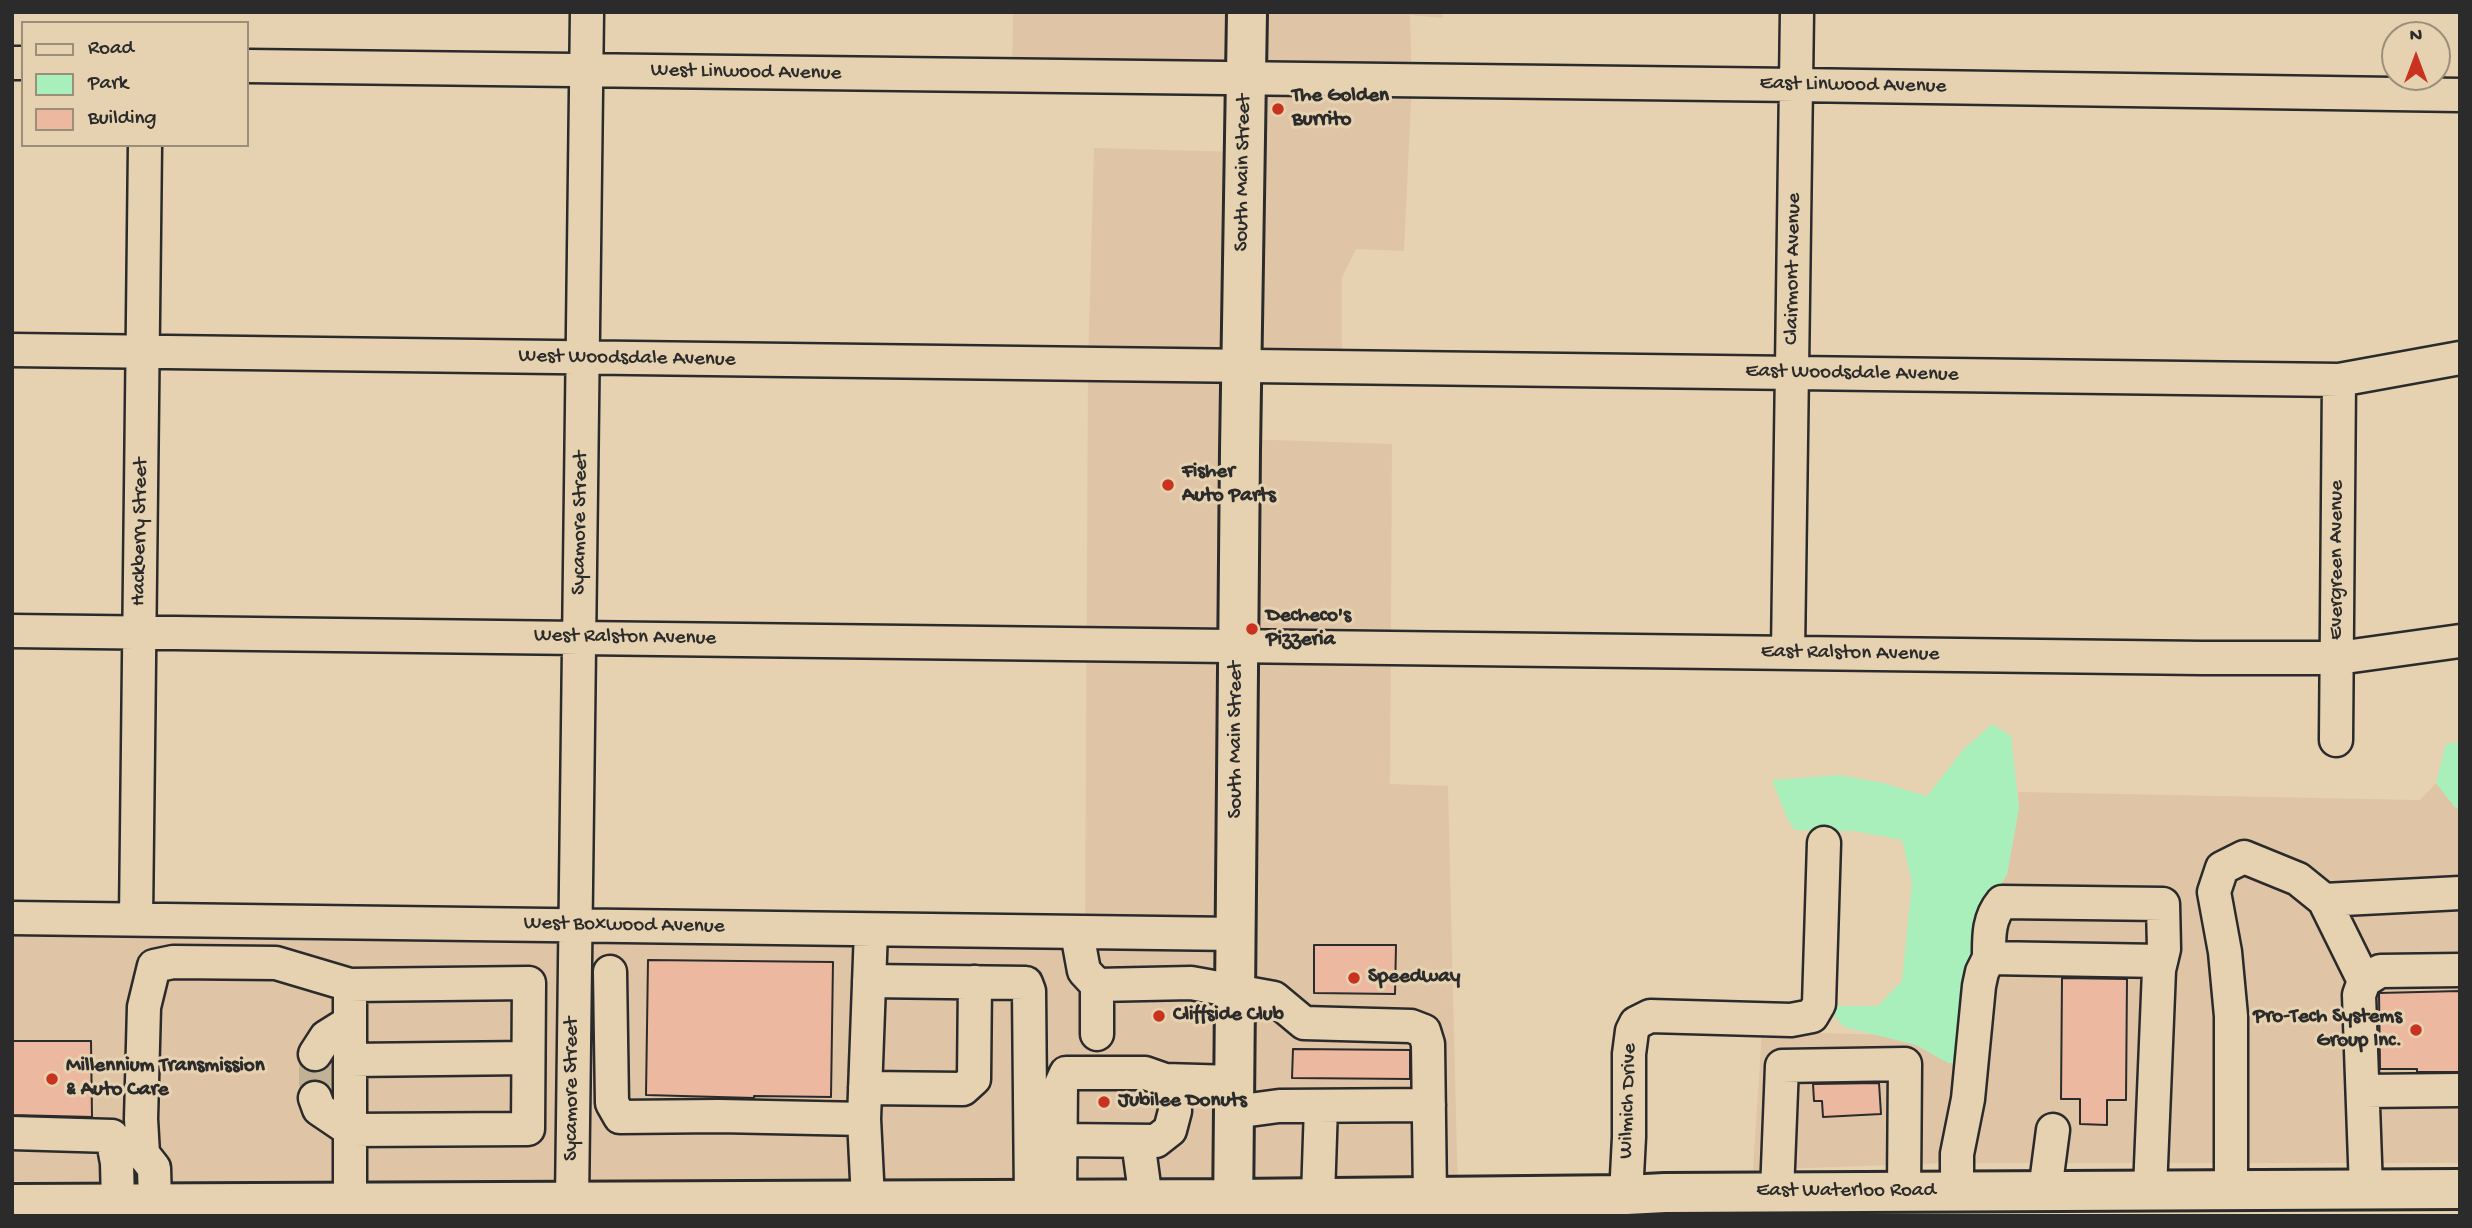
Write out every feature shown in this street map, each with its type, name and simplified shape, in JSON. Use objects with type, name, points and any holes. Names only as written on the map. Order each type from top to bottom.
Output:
[{"type":"main road","name":"South Main Street","points":[[1233,1208],[1247,12]]},
{"type":"main road","name":"East Waterloo Road","points":[[12,1204],[684,1208],[1146,1200],[1233,1208],[1318,1197],[1626,1195],[1667,1204],[1777,1192],[2231,1189],[2314,1202],[2366,1189],[2460,1189]]},
{"type":"street","name":"Sycamore Street","points":[[553,1206],[573,1119],[587,12]]},
{"type":"street","name":"Clairmont Avenue","points":[[1788,652],[1797,12]]},
{"type":"street","name":"West Linwood Avenue","points":[[248,66],[1246,80]]},
{"type":"street","name":"East Linwood Avenue","points":[[1246,80],[2460,95]]},
{"type":"street","name":"Hackberry Street","points":[[136,919],[145,147]]},
{"type":"street","name":"West Woodsdale Avenue","points":[[12,350],[1242,367]]},
{"type":"street","name":"East Woodsdale Avenue","points":[[1242,367],[2339,380],[2460,358]]},
{"type":"street","name":"Evergreen Avenue","points":[[2336,740],[2339,380]]},
{"type":"street","name":"West Ralston Avenue","points":[[12,631],[1238,647]]},
{"type":"street","name":"East Ralston Avenue","points":[[1238,647],[2338,658],[2460,641]]},
{"type":"street","name":"Wilmich Drive","points":[[1626,1195],[1629,1054],[1632,1031],[1636,1023],[1650,1016],[1791,1020],[1812,1016],[1819,1004],[1824,843]]},
{"type":"street","points":[[2231,1189],[2231,1016],[2225,952],[2214,892],[2222,868],[2244,857],[2298,879],[2324,900],[2364,981]]},
{"type":"street","points":[[2324,900],[2460,893]]},
{"type":"street","points":[[1957,1191],[1957,1154],[1968,1099],[1979,986],[1989,958],[1990,924],[2002,902],[2163,904],[2164,949],[2161,961],[2150,1190]]},
{"type":"street","name":"West Boxwood Avenue","points":[[12,918],[1236,934]]},
{"type":"street","points":[[871,930],[864,1119],[893,1205]]},
{"type":"street","points":[[1077,933],[1083,971],[1097,985],[1097,1034]]},
{"type":"street","points":[[1989,958],[2161,961]]},
{"type":"street","points":[[155,1203],[154,1168],[143,1154],[141,1119],[144,1007],[154,965],[173,962],[276,963],[350,985],[529,983],[528,1129],[350,1130],[319,1109],[315,1098]]},
{"type":"street","points":[[2366,1189],[2359,995],[2364,981],[2380,971],[2460,970]]},
{"type":"street","points":[[869,981],[1026,983],[1029,991],[1046,1200]]},
{"type":"street","points":[[865,1088],[963,1089],[974,1079],[975,982]]},
{"type":"street","points":[[1097,985],[1191,984],[1274,998],[1304,1023],[1411,1026],[1424,1031],[1428,1044],[1430,1197]]},
{"type":"street","points":[[335,1207],[350,1130],[350,985]]},
{"type":"street","points":[[574,1002],[610,987],[612,1103],[620,1117]]},
{"type":"street","points":[[315,1054],[326,1037],[350,1022]]},
{"type":"street","points":[[350,1060],[528,1058]]},
{"type":"street","points":[[1777,1192],[1782,1066],[1905,1064],[1904,1191]]},
{"type":"street","points":[[1046,1200],[1060,1140],[1061,1084],[1066,1073],[1145,1073],[1279,1106],[1429,1105]]},
{"type":"street","points":[[1060,1140],[1156,1141],[1170,1130],[1175,1111],[1174,1095],[1165,1080]]},
{"type":"street","points":[[2363,1091],[2460,1090]]},
{"type":"street","points":[[1318,1197],[1321,1106]]},
{"type":"street","points":[[528,1119],[719,1116],[864,1119]]},
{"type":"street","points":[[2045,1191],[2053,1130]]},
{"type":"street","points":[[12,1133],[112,1136],[117,1163],[118,1203]]},
{"type":"street","points":[[1138,1141],[1146,1200]]},
{"type":"shaded area","points":[[1013,12],[1443,12],[1443,18],[1410,15],[1412,81],[1404,251],[1356,249],[1342,277],[1342,367],[1242,367],[1242,439],[1392,444],[1390,784],[1448,786],[1458,1196],[572,1201],[575,925],[1085,932],[1088,365],[1094,148],[1244,152],[1246,80],[1012,77]]},
{"type":"shaded area","points":[[2436,783],[2460,810],[2460,1163],[1946,1163],[1753,1170],[1762,1031],[1915,1036],[2007,874],[2019,808],[2018,792],[2420,800]]},
{"type":"shaded area","points":[[12,919],[566,930],[563,1182],[12,1181]]},
{"type":"green space","points":[[1992,724],[2011,736],[2019,808],[2007,874],[1980,923],[1968,1063],[1948,1063],[1916,1045],[1844,1027],[1827,1006],[1878,1006],[1902,981],[1912,882],[1902,840],[1854,831],[1795,830],[1788,820],[1772,780],[1838,775],[1879,782],[1927,796],[1963,750]]},
{"type":"green space","points":[[2460,742],[2460,810],[2436,783],[2446,744]]},
{"type":"building","points":[[1314,945],[1396,945],[1395,994],[1314,993]]},
{"type":"building","points":[[648,960],[833,962],[831,1097],[646,1095]]},
{"type":"building","points":[[2062,978],[2127,979],[2126,1100],[2107,1100],[2107,1125],[2080,1124],[2080,1099],[2061,1099]]},
{"type":"building","name":"Pro-Tech Systems Group Inc.","points":[[2460,991],[2460,1072],[2380,1069],[2379,993]]},
{"type":"building","name":"Millennium Transmission & Auto Care","points":[[12,1041],[91,1041],[92,1117],[12,1115]]},
{"type":"building","points":[[1293,1049],[1410,1050],[1410,1079],[1292,1078]]},
{"type":"building","points":[[1879,1083],[1881,1114],[1823,1117],[1822,1101],[1814,1101],[1813,1084]]},
{"type":"tunnel","points":[[315,1054],[315,1098]]},
{"type":"place","name":"The Golden Burrito","points":[[1278,109]]},
{"type":"place","name":"Fisher Auto Parts","points":[[1168,485]]},
{"type":"place","name":"Decheco's Pizzeria","points":[[1252,629]]},
{"type":"place","name":"Speedway","points":[[1354,978]]},
{"type":"place","name":"Cliffside Club","points":[[1159,1016]]},
{"type":"place","name":"Pro-Tech Systems Group Inc.","points":[[2416,1030]]},
{"type":"place","name":"Millennium Transmission & Auto Care","points":[[52,1079]]},
{"type":"place","name":"Jubilee Donuts","points":[[1104,1102]]}]
